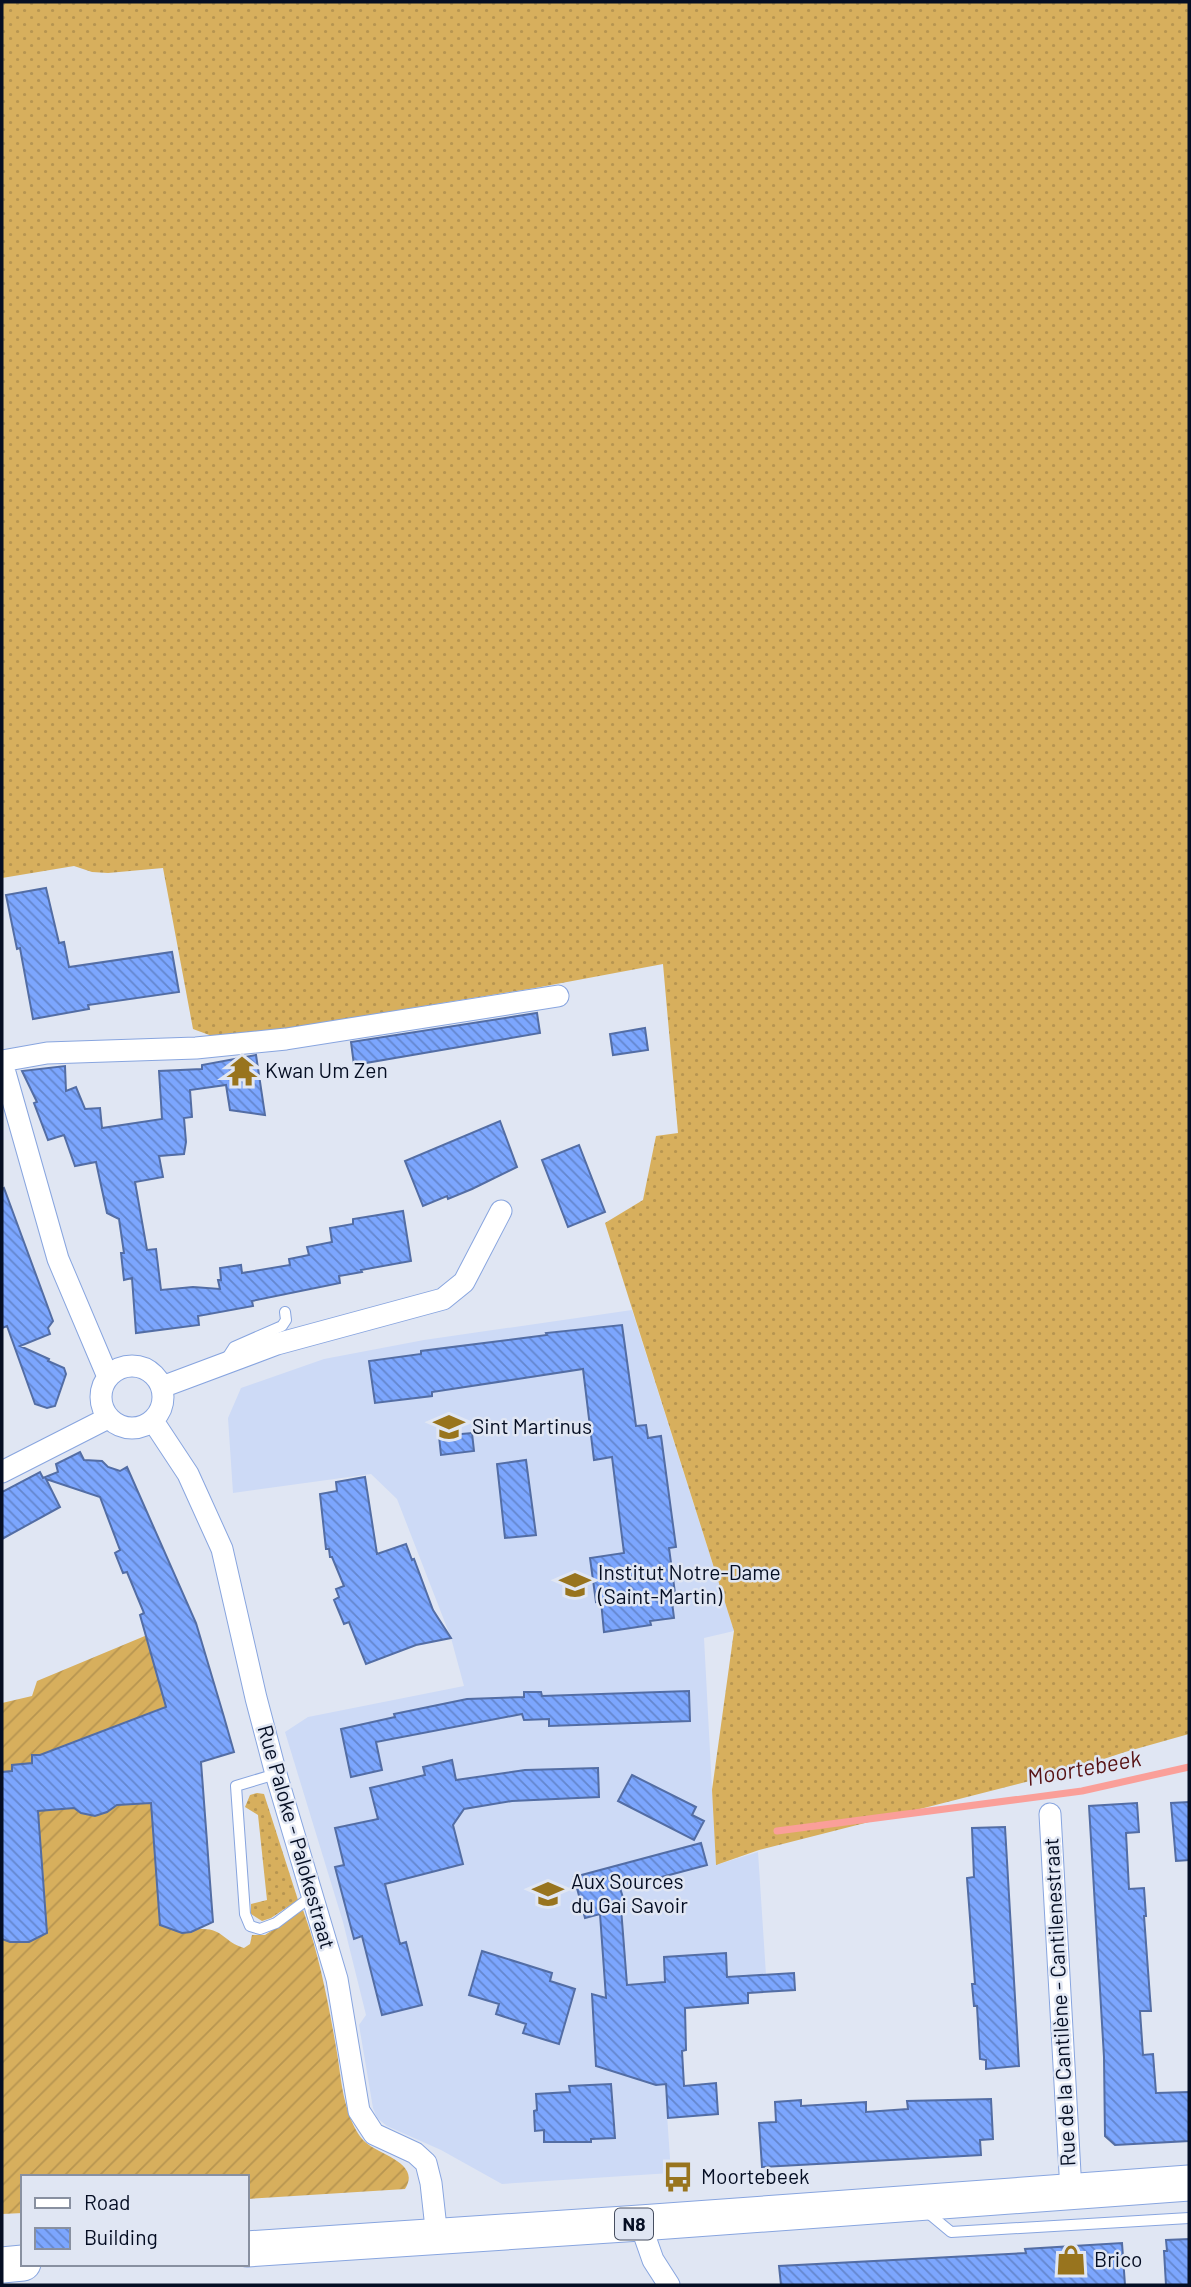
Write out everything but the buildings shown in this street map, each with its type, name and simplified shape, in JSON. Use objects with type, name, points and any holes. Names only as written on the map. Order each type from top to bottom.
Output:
[{"type":"main road","name":"N8","points":[[248,2249],[1071,2191],[1145,2203],[1189,2183]]},
{"type":"main road","points":[[2,2265],[21,2263]]},
{"type":"street","points":[[108,1377],[58,1259],[2,1061],[47,1052],[196,1048],[286,1039],[558,996]]},
{"type":"street","points":[[162,1387],[277,1344],[443,1299],[464,1282],[501,1211]]},
{"type":"street","points":[[138,1366],[157,1377],[162,1387],[164,1400],[160,1411],[153,1421],[145,1426],[125,1428],[108,1418],[102,1409],[102,1387],[116,1370],[138,1366]]},
{"type":"street","points":[[2,1472],[108,1418]]},
{"type":"street","name":"Rue Paloke - Palokestraat","points":[[153,1421],[188,1474],[222,1549],[276,1774],[337,1979],[359,2111],[374,2134],[415,2153],[426,2164],[437,2236]]},
{"type":"street","name":"Rue de la Cantilène - Cantilenestraat","points":[[1050,1814],[1071,2191]]},
{"type":"street","points":[[640,2223],[653,2260],[669,2285]]},
{"type":"lane","points":[[222,1365],[234,1347],[282,1326],[286,1320],[285,1312]]},
{"type":"lane","points":[[276,1774],[236,1786],[245,1914],[250,1926],[260,1930],[276,1923],[312,1896]]},
{"type":"lane","points":[[917,2203],[951,2232],[1145,2203],[1189,2218]]},
{"type":"shaded area","points":[[2,2],[1189,2],[1189,1734],[1061,1773],[759,1850],[716,1865],[712,1790],[734,1631],[605,1223],[643,1200],[656,1136],[678,1133],[663,964],[535,988],[252,1034],[212,1036],[193,1029],[163,868],[108,873],[92,872],[74,866],[2,878]]},
{"type":"shaded area","name":"Aux Sources du Gai Savoir","points":[[632,1310],[734,1631],[704,1638],[716,1865],[758,1852],[766,1975],[658,1982],[671,2173],[502,2184],[441,2150],[387,2126],[377,2118],[359,2025],[366,2015],[343,1922],[285,1732],[308,1717],[464,1686],[451,1638],[397,1499],[371,1474],[233,1493],[228,1418],[241,1388],[324,1359],[424,1340]]},
{"type":"shaded area","points":[[152,1633],[173,1732],[147,1715],[43,1754],[32,1755],[32,1763],[13,1765],[13,1774],[2,1772],[2,1703],[32,1696],[37,1681]]},
{"type":"shaded area","points":[[264,1794],[298,1900],[262,1921],[251,1914],[251,1904],[267,1900],[258,1815],[245,1807],[250,1795]]},
{"type":"shaded area","points":[[151,1803],[161,1925],[182,1933],[211,1930],[244,1948],[250,1944],[252,1935],[265,1935],[303,1910],[322,1978],[350,2118],[363,2140],[396,2160],[408,2172],[409,2180],[405,2189],[248,2199],[248,2175],[21,2175],[21,2213],[2,2214],[2,1939],[25,1943],[47,1933],[38,1811],[74,1808],[81,1813],[95,1816],[116,1805]]},
{"type":"waterway","name":"Moortebeek","points":[[777,1831],[1082,1791],[1189,1767]]},
{"type":"place","name":"Kwan Um Zen","points":[[242,1071]]},
{"type":"place","name":"Sint Martinus","points":[[449,1427]]},
{"type":"place","name":"Institut Notre-Dame (Saint-Martin)","points":[[575,1585]]},
{"type":"place","name":"Aux Sources du Gai Savoir","points":[[548,1894]]},
{"type":"place","name":"Moortebeek","points":[[678,2177]]},
{"type":"place","name":"Brico","points":[[1071,2260]]}]
